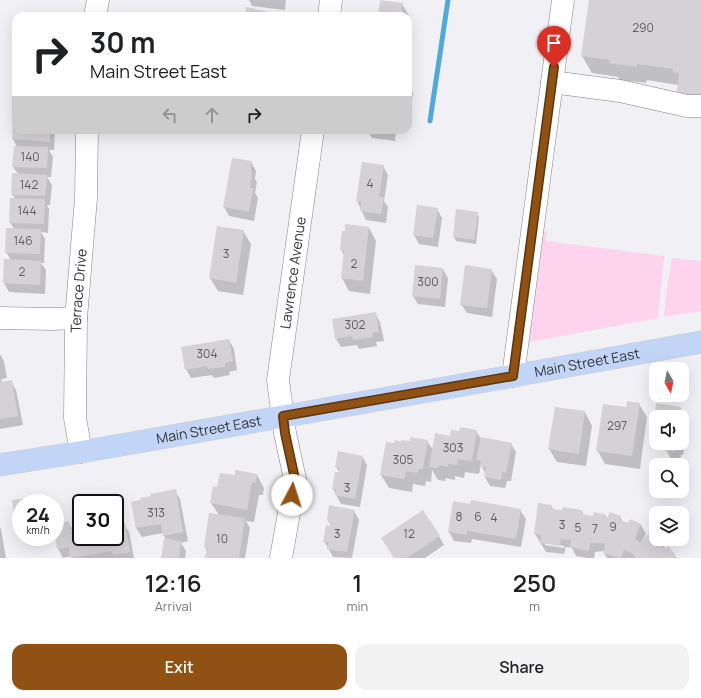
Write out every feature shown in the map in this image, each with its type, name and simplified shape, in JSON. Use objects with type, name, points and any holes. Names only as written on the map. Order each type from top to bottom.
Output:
[{"type":"main road","name":"Main Street East","points":[[0,465],[701,342]]},
{"type":"street","points":[[96,12],[98,0]]},
{"type":"street","points":[[330,12],[331,0]]},
{"type":"street","points":[[513,376],[563,0]]},
{"type":"street","points":[[552,82],[620,91],[687,106],[701,106]]},
{"type":"street","name":"Terrace Drive","points":[[81,452],[75,418],[76,318],[86,198],[87,134]]},
{"type":"street","name":"Lawrence Avenue","points":[[281,558],[295,479],[285,433],[278,380],[312,134]]},
{"type":"street","points":[[0,318],[76,318]]},
{"type":"shaded area","points":[[544,230],[547,231],[546,241],[664,256],[658,318],[529,342]]},
{"type":"shaded area","points":[[672,258],[701,261],[701,311],[664,317]]},
{"type":"building","points":[[380,0],[403,3],[402,12],[378,12]]},
{"type":"building","points":[[589,0],[701,0],[701,100],[676,96],[679,73],[673,72],[673,69],[637,64],[637,67],[609,63],[610,60],[581,56]]},
{"type":"building","points":[[246,7],[270,12],[245,12]]},
{"type":"building","points":[[12,134],[50,134],[50,142],[12,139]]},
{"type":"building","points":[[14,146],[48,147],[47,168],[12,167]]},
{"type":"building","points":[[232,158],[252,161],[250,188],[253,188],[249,212],[223,207]]},
{"type":"building","points":[[362,162],[384,165],[379,197],[384,197],[381,214],[360,211],[361,202],[356,201]]},
{"type":"building","points":[[12,173],[47,175],[45,196],[11,195]]},
{"type":"building","points":[[10,198],[45,199],[44,224],[9,223]]},
{"type":"building","points":[[417,205],[438,208],[433,238],[413,235]]},
{"type":"building","points":[[456,209],[478,212],[474,240],[453,237]]},
{"type":"building","points":[[345,224],[369,227],[363,281],[341,278],[344,251],[340,250],[342,231],[345,231]]},
{"type":"building","points":[[217,226],[244,230],[236,283],[209,278]]},
{"type":"building","points":[[6,228],[41,229],[40,254],[5,253]]},
{"type":"building","points":[[4,259],[41,261],[40,285],[3,283]]},
{"type":"building","points":[[415,265],[443,268],[440,299],[412,296]]},
{"type":"building","points":[[465,265],[492,269],[487,308],[460,305]]},
{"type":"building","points":[[376,312],[379,332],[372,333],[373,337],[353,340],[352,336],[335,339],[332,319]]},
{"type":"building","points":[[229,339],[233,361],[225,363],[225,367],[208,369],[207,366],[185,370],[181,347]]},
{"type":"building","points":[[12,380],[18,416],[0,419],[0,382]]},
{"type":"building","points":[[627,401],[640,403],[632,456],[596,451],[603,404],[626,407]]},
{"type":"building","points":[[656,403],[681,407],[680,410],[655,410]]},
{"type":"building","points":[[555,407],[585,411],[579,454],[548,449]]},
{"type":"building","points":[[460,427],[477,430],[472,461],[458,459],[457,465],[448,464],[448,467],[439,465],[438,468],[429,467],[435,433],[450,436],[451,430],[459,431]]},
{"type":"building","points":[[410,437],[428,440],[423,469],[418,469],[418,473],[406,471],[404,479],[380,475],[386,442],[394,443],[395,440],[401,442],[401,440],[410,441]]},
{"type":"building","points":[[481,437],[512,443],[506,473],[502,472],[501,480],[484,477],[486,467],[480,466],[481,461],[476,460]]},
{"type":"building","points":[[665,450],[675,450],[675,452]]},
{"type":"building","points":[[338,451],[363,456],[355,499],[335,495],[336,489],[332,489],[335,472],[339,472],[339,468],[335,467]]},
{"type":"building","points":[[235,470],[257,474],[256,483],[252,482],[247,510],[210,503],[213,486],[217,487],[220,473],[235,475]]},
{"type":"building","points":[[176,489],[183,532],[163,536],[161,524],[136,528],[131,502],[140,500],[140,498],[151,496],[150,494]]},
{"type":"building","points":[[471,500],[521,509],[516,539],[467,531],[467,535],[448,532],[453,501],[470,504]]},
{"type":"building","points":[[538,503],[552,505],[551,509],[562,510],[563,507],[582,510],[582,514],[593,516],[593,512],[605,514],[605,518],[607,518],[610,512],[621,516],[619,520],[628,523],[630,519],[641,524],[635,538],[640,543],[649,533],[649,546],[662,546],[665,549],[668,546],[676,555],[673,558],[636,558],[632,553],[624,550],[620,558],[603,553],[605,544],[590,543],[589,551],[570,547],[571,540],[561,539],[560,546],[540,543],[541,535],[534,534]]},
{"type":"building","points":[[329,505],[355,510],[347,552],[327,549],[328,542],[323,542],[326,525],[330,526],[330,521],[327,520]]},
{"type":"building","points":[[423,510],[440,536],[407,558],[394,558],[381,538]]},
{"type":"building","points":[[209,513],[245,518],[239,558],[205,558],[207,547],[204,547]]},
{"type":"building","points":[[69,521],[70,529],[72,529],[72,546],[124,546],[125,523],[130,552],[113,555],[112,551],[70,558],[69,547],[57,549],[57,546],[64,546],[64,522]]},
{"type":"building","points":[[164,538],[181,541],[179,558],[161,558]]},
{"type":"waterway","points":[[430,121],[448,0]]},
{"type":"route","points":[[292,495],[295,479],[285,433],[283,416],[513,376],[554,67]]}]
